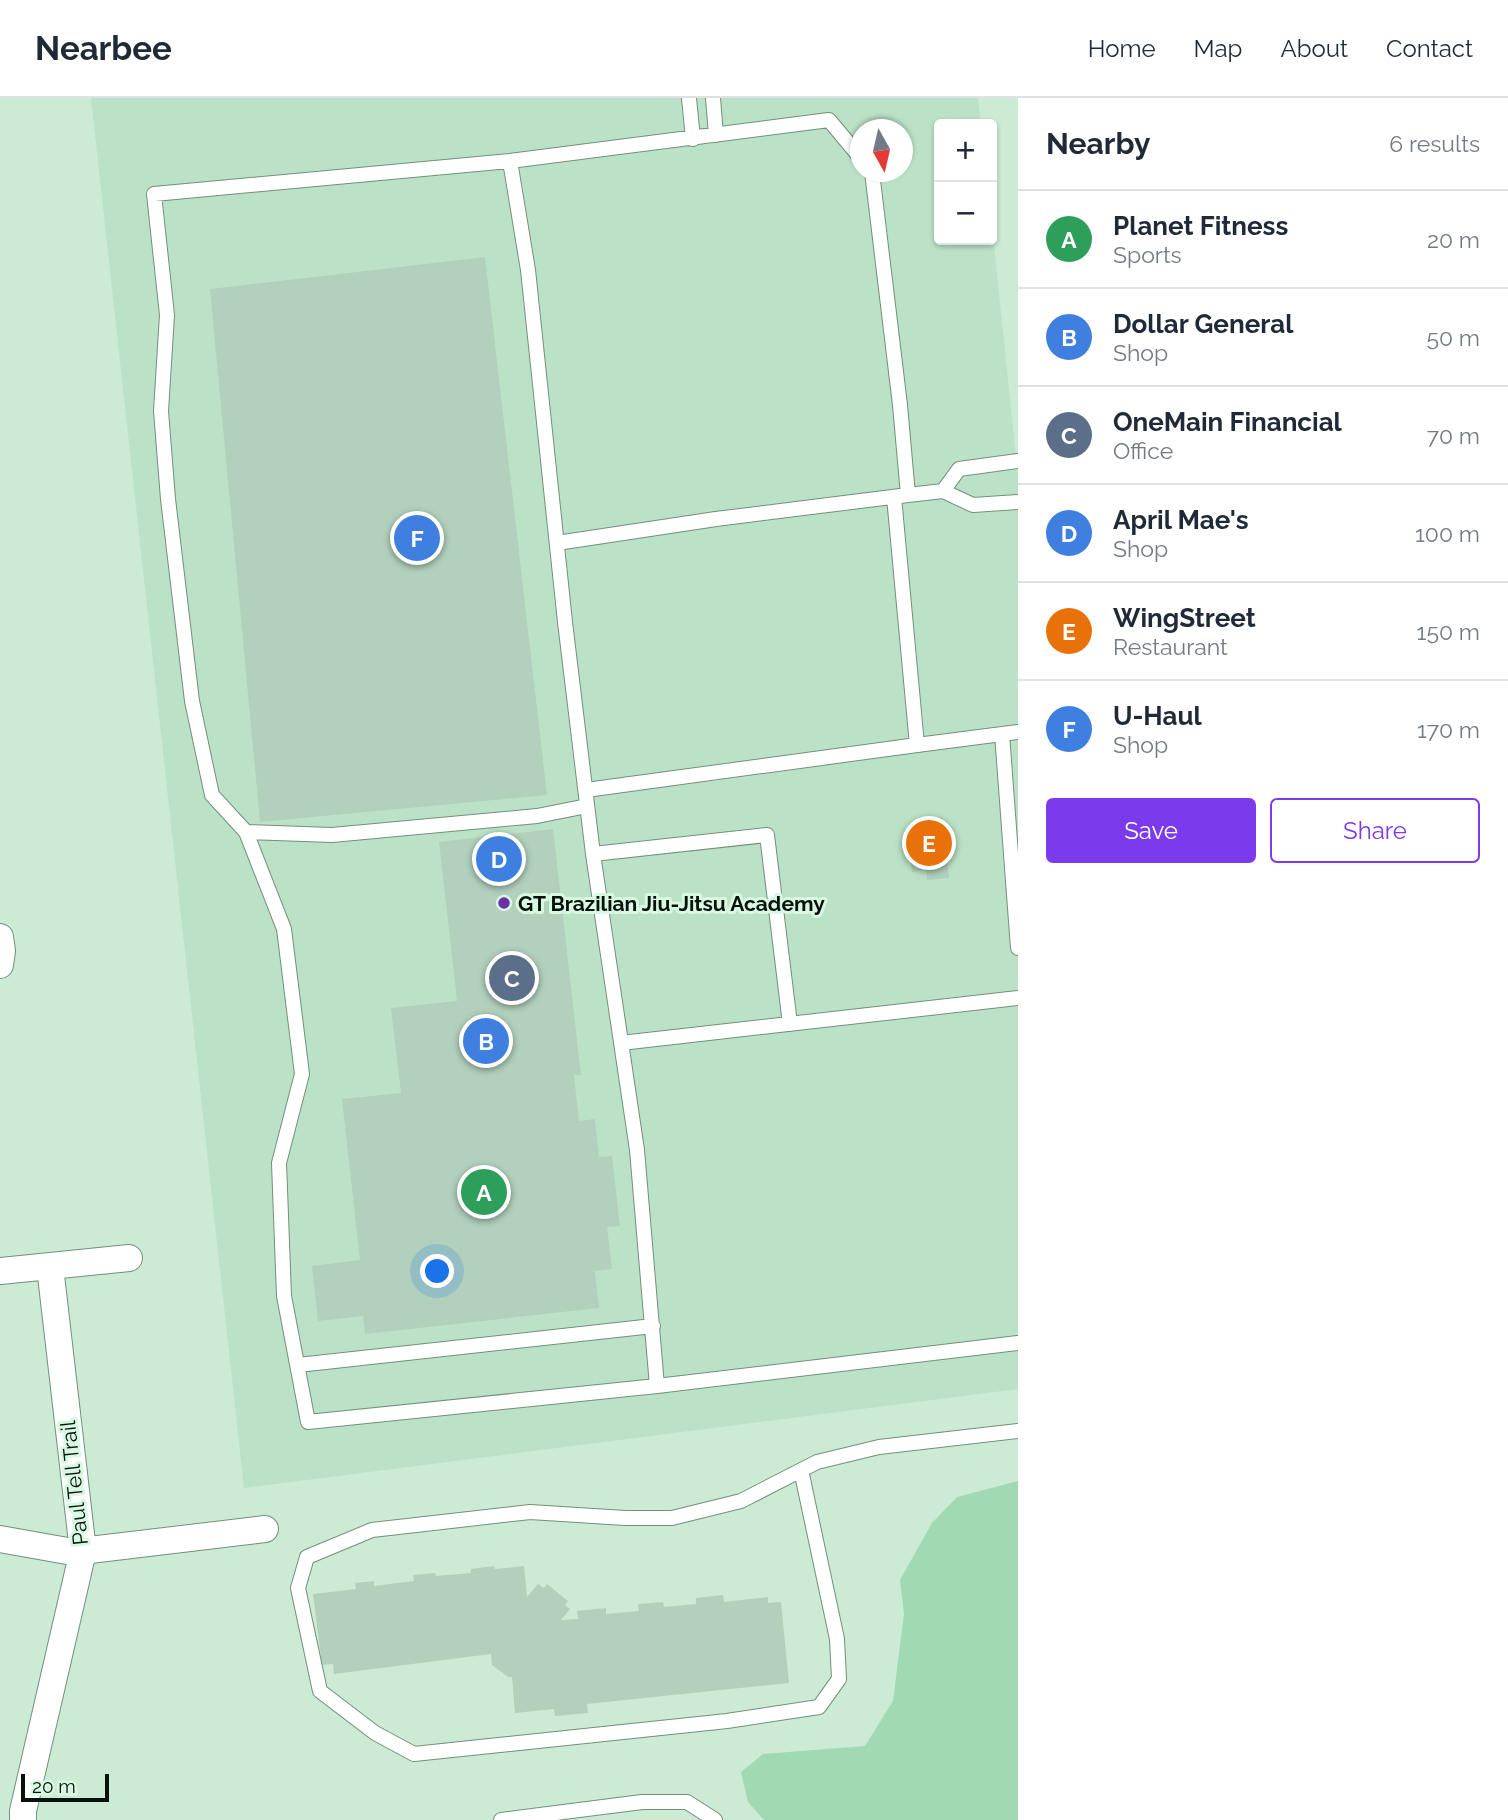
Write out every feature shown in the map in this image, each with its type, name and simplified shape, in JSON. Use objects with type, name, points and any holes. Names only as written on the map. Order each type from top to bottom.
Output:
[{"type":"street","points":[[0,937],[0,965]]},
{"type":"street","points":[[0,1271],[129,1258]]},
{"type":"street","name":"Paul Tell Trail","points":[[23,1820],[83,1551],[50,1267]]},
{"type":"street","points":[[0,1539],[73,1552],[265,1529]]},
{"type":"lane","points":[[689,98],[693,139]]},
{"type":"lane","points":[[713,98],[716,135]]},
{"type":"lane","points":[[850,145],[829,120],[510,161],[155,194],[167,315],[160,411],[192,701],[212,795],[246,832],[285,929],[302,1074],[279,1163],[285,1296],[308,1422],[657,1386],[1018,1343]]},
{"type":"lane","points":[[510,161],[528,270],[593,854],[637,1150],[657,1386]]},
{"type":"lane","points":[[873,182],[900,405],[901,496],[916,745]]},
{"type":"lane","points":[[943,491],[959,469],[1018,461]]},
{"type":"lane","points":[[557,543],[716,519],[943,491],[972,505],[1018,502]]},
{"type":"lane","points":[[586,790],[1018,732]]},
{"type":"lane","points":[[1002,734],[1018,948]]},
{"type":"lane","points":[[246,832],[332,835],[537,816],[587,806]]},
{"type":"lane","points":[[593,854],[767,835],[790,1024]]},
{"type":"lane","points":[[621,1043],[1018,998]]},
{"type":"lane","points":[[298,1365],[653,1326]]},
{"type":"lane","points":[[801,1470],[837,1639],[839,1679],[819,1707],[727,1721],[415,1754],[374,1733],[320,1691],[298,1588],[307,1557],[372,1531],[530,1512],[672,1518],[741,1501],[801,1470],[817,1462],[878,1447],[1018,1431]]},
{"type":"lane","points":[[501,1820],[642,1802],[687,1802],[715,1820]]},
{"type":"shaded area","points":[[91,98],[978,98],[980,119],[934,119],[934,245],[994,245],[1018,476],[1018,1389],[244,1488]]},
{"type":"shaded area","points":[[1018,1481],[1018,1820],[764,1820],[748,1802],[741,1772],[763,1754],[865,1746],[893,1701],[904,1614],[900,1580],[932,1523],[957,1497]]},
{"type":"building","points":[[485,257],[547,795],[260,822],[210,289]]},
{"type":"building","points":[[943,817],[949,878],[927,880],[926,870],[912,872],[907,829],[921,827],[921,819]]},
{"type":"building","points":[[553,829],[581,1075],[574,1075],[579,1121],[595,1119],[599,1157],[612,1156],[620,1226],[607,1227],[612,1269],[595,1271],[599,1308],[365,1334],[363,1316],[318,1321],[312,1266],[360,1260],[342,1099],[401,1093],[391,1008],[457,1001],[439,842]]},
{"type":"building","points":[[494,1566],[495,1569],[524,1566],[527,1597],[538,1584],[544,1588],[547,1584],[568,1601],[565,1605],[570,1609],[561,1620],[578,1619],[577,1611],[606,1608],[606,1614],[639,1611],[638,1604],[663,1602],[664,1607],[696,1604],[696,1598],[723,1595],[724,1602],[768,1597],[768,1603],[781,1602],[789,1683],[587,1704],[588,1713],[555,1716],[554,1709],[515,1713],[512,1677],[492,1665],[491,1654],[334,1674],[333,1664],[322,1665],[313,1594],[356,1589],[355,1583],[374,1581],[374,1586],[414,1581],[413,1575],[471,1573],[471,1569]]},
{"type":"place","name":"U-Haul","points":[[417,538]]},
{"type":"place","name":"WingStreet","points":[[929,843]]},
{"type":"place","name":"April Mae's","points":[[499,859]]},
{"type":"place","name":"GT Brazilian Jiu-Jitsu Academy","points":[[504,903]]},
{"type":"place","name":"OneMain Financial","points":[[512,978]]},
{"type":"place","name":"Dollar General","points":[[486,1041]]},
{"type":"place","name":"Planet Fitness","points":[[484,1192]]}]
